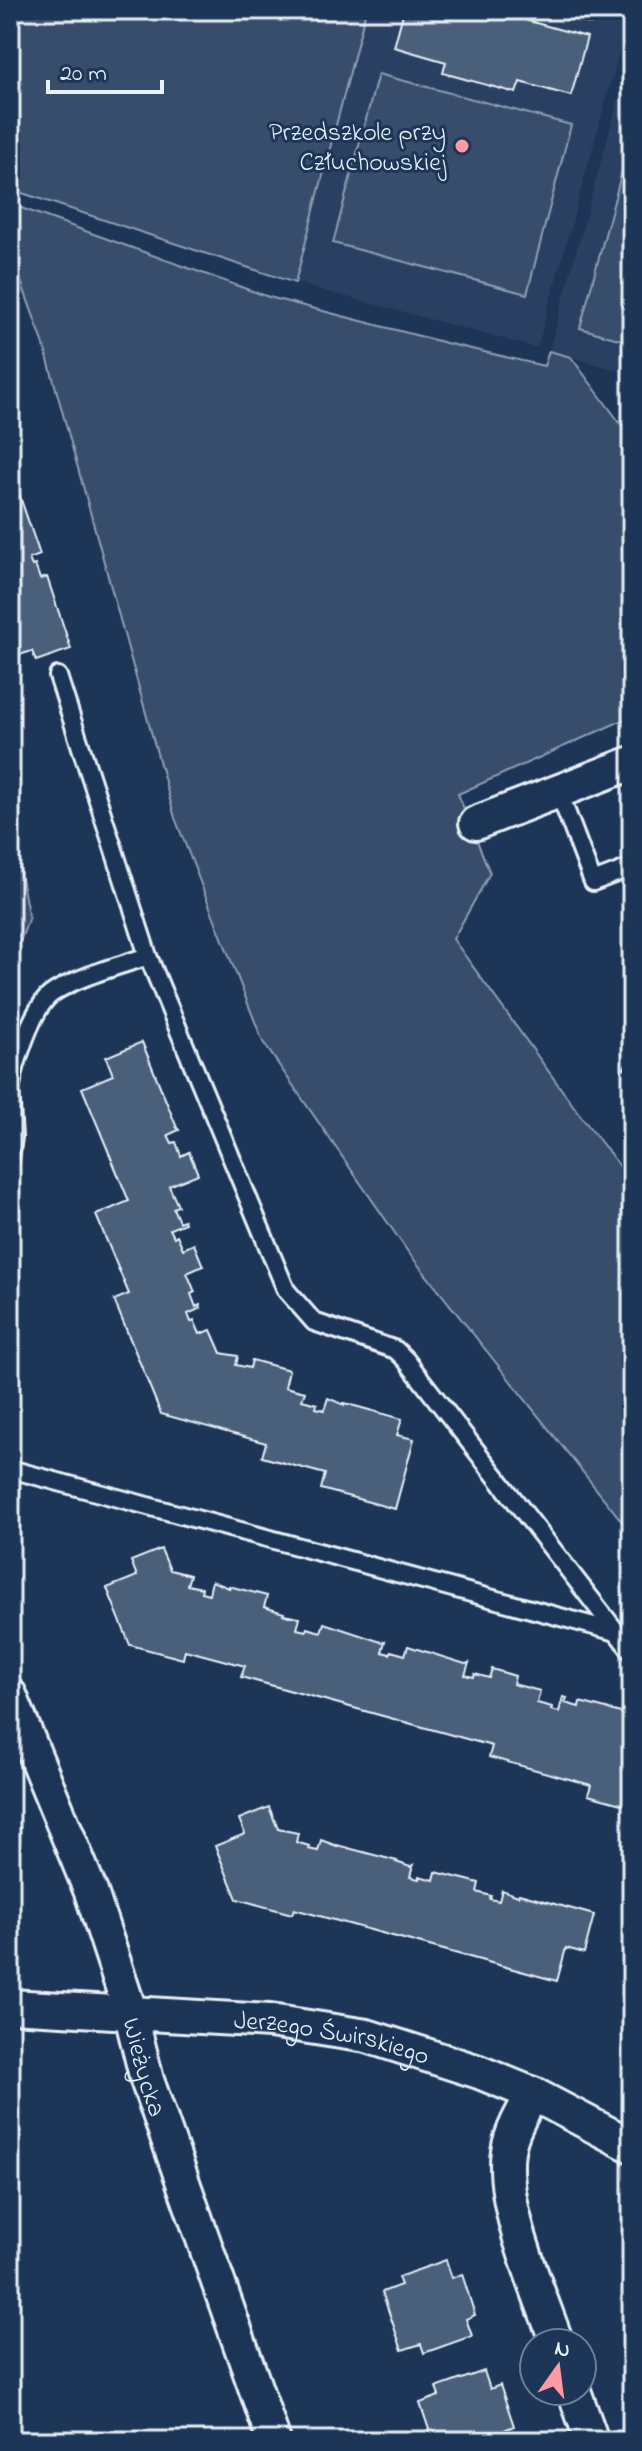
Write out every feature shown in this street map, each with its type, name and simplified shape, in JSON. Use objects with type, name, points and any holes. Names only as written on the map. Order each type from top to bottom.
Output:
[{"type":"street","points":[[476,823],[632,763]]},
{"type":"street","name":"Wieżycka","points":[[10,1695],[91,1892],[130,2011],[147,2080],[274,2441]]},
{"type":"street","name":"Jerzego Świrskiego","points":[[10,2006],[270,2021],[367,2036],[479,2072],[533,2094],[632,2146]]},
{"type":"street","points":[[533,2094],[520,2116],[508,2151],[509,2187],[520,2237],[551,2327]]},
{"type":"street","points":[[580,2407],[592,2441]]},
{"type":"lane","points":[[58,676],[148,956],[286,1290],[314,1322],[396,1350],[406,1360],[632,1652]]},
{"type":"lane","points":[[558,790],[593,882],[632,867]]},
{"type":"lane","points":[[10,1159],[13,1137],[10,1092],[14,1067],[38,1011],[50,995],[83,979],[148,956]]},
{"type":"lane","points":[[10,1467],[616,1632]]},
{"type":"shaded area","points":[[10,10],[366,10],[295,283],[10,189]]},
{"type":"shaded area","name":"Przedszkole przy Człuchowskiej","points":[[366,10],[631,10],[537,348],[295,283]]},
{"type":"shaded area","points":[[632,49],[632,374],[549,351]]},
{"type":"shaded area","points":[[378,74],[571,125],[527,294],[333,243]]},
{"type":"shaded area","points":[[632,134],[632,343],[580,328]]},
{"type":"shaded area","points":[[10,204],[269,297],[544,366],[549,351],[571,357],[632,439],[632,716],[458,794],[490,873],[453,939],[632,1182],[632,1534],[408,1252],[263,1042],[175,818],[43,342],[10,251]]},
{"type":"shaded area","points":[[10,823],[29,918],[10,968]]},
{"type":"building","points":[[404,10],[528,10],[525,20],[587,37],[571,96],[520,82],[516,93],[443,73],[446,62],[394,47]]},
{"type":"building","points":[[540,10],[594,10],[591,24]]},
{"type":"building","points":[[17,488],[40,555],[29,559],[40,579],[47,577],[71,649],[36,661],[32,651],[10,658],[10,490]]},
{"type":"building","points":[[632,1033],[632,1052],[624,1048]]},
{"type":"building","points":[[142,1042],[179,1130],[168,1135],[172,1143],[176,1142],[181,1156],[189,1152],[198,1174],[169,1186],[178,1206],[173,1208],[179,1222],[184,1220],[185,1223],[170,1229],[174,1237],[177,1235],[183,1249],[194,1244],[203,1266],[187,1273],[195,1292],[191,1294],[196,1307],[200,1305],[201,1308],[188,1314],[191,1322],[194,1320],[200,1334],[211,1330],[221,1353],[238,1356],[236,1365],[250,1368],[252,1360],[289,1370],[285,1387],[305,1392],[302,1400],[317,1404],[316,1408],[324,1410],[328,1398],[402,1419],[397,1435],[414,1439],[395,1509],[321,1489],[325,1474],[262,1457],[266,1443],[161,1414],[114,1300],[129,1294],[96,1215],[129,1201],[82,1088],[113,1075],[106,1057]]},
{"type":"building","points":[[632,1052],[632,1072],[624,1068]]},
{"type":"building","points":[[161,1549],[170,1570],[190,1575],[187,1585],[202,1588],[201,1592],[209,1594],[212,1581],[267,1596],[264,1607],[300,1618],[297,1629],[321,1632],[324,1623],[385,1641],[382,1652],[405,1655],[408,1646],[469,1663],[465,1675],[489,1678],[492,1669],[515,1676],[513,1684],[540,1691],[537,1703],[552,1707],[551,1710],[559,1712],[563,1697],[567,1698],[565,1703],[579,1707],[580,1702],[632,1716],[632,1807],[588,1795],[591,1785],[489,1757],[492,1746],[241,1677],[245,1666],[185,1650],[183,1659],[130,1645],[107,1588],[137,1576],[131,1561]]},
{"type":"building","points":[[269,1807],[278,1829],[298,1833],[296,1842],[309,1846],[308,1849],[318,1851],[321,1840],[410,1867],[413,1865],[410,1877],[434,1880],[436,1872],[479,1883],[477,1892],[491,1896],[490,1899],[499,1901],[502,1890],[594,1915],[584,1953],[566,1948],[557,1981],[294,1909],[292,1914],[237,1899],[215,1846],[245,1834],[239,1819]]},
{"type":"building","points":[[446,2260],[452,2278],[462,2274],[475,2315],[466,2319],[472,2336],[424,2353],[421,2344],[402,2350],[382,2292],[401,2285],[398,2277]]},
{"type":"building","points":[[484,2371],[490,2389],[500,2385],[514,2426],[504,2430],[508,2441],[433,2441],[420,2403],[439,2396],[436,2388]]},
{"type":"place","name":"Przedszkole przy Człuchowskiej","points":[[462,146]]}]
